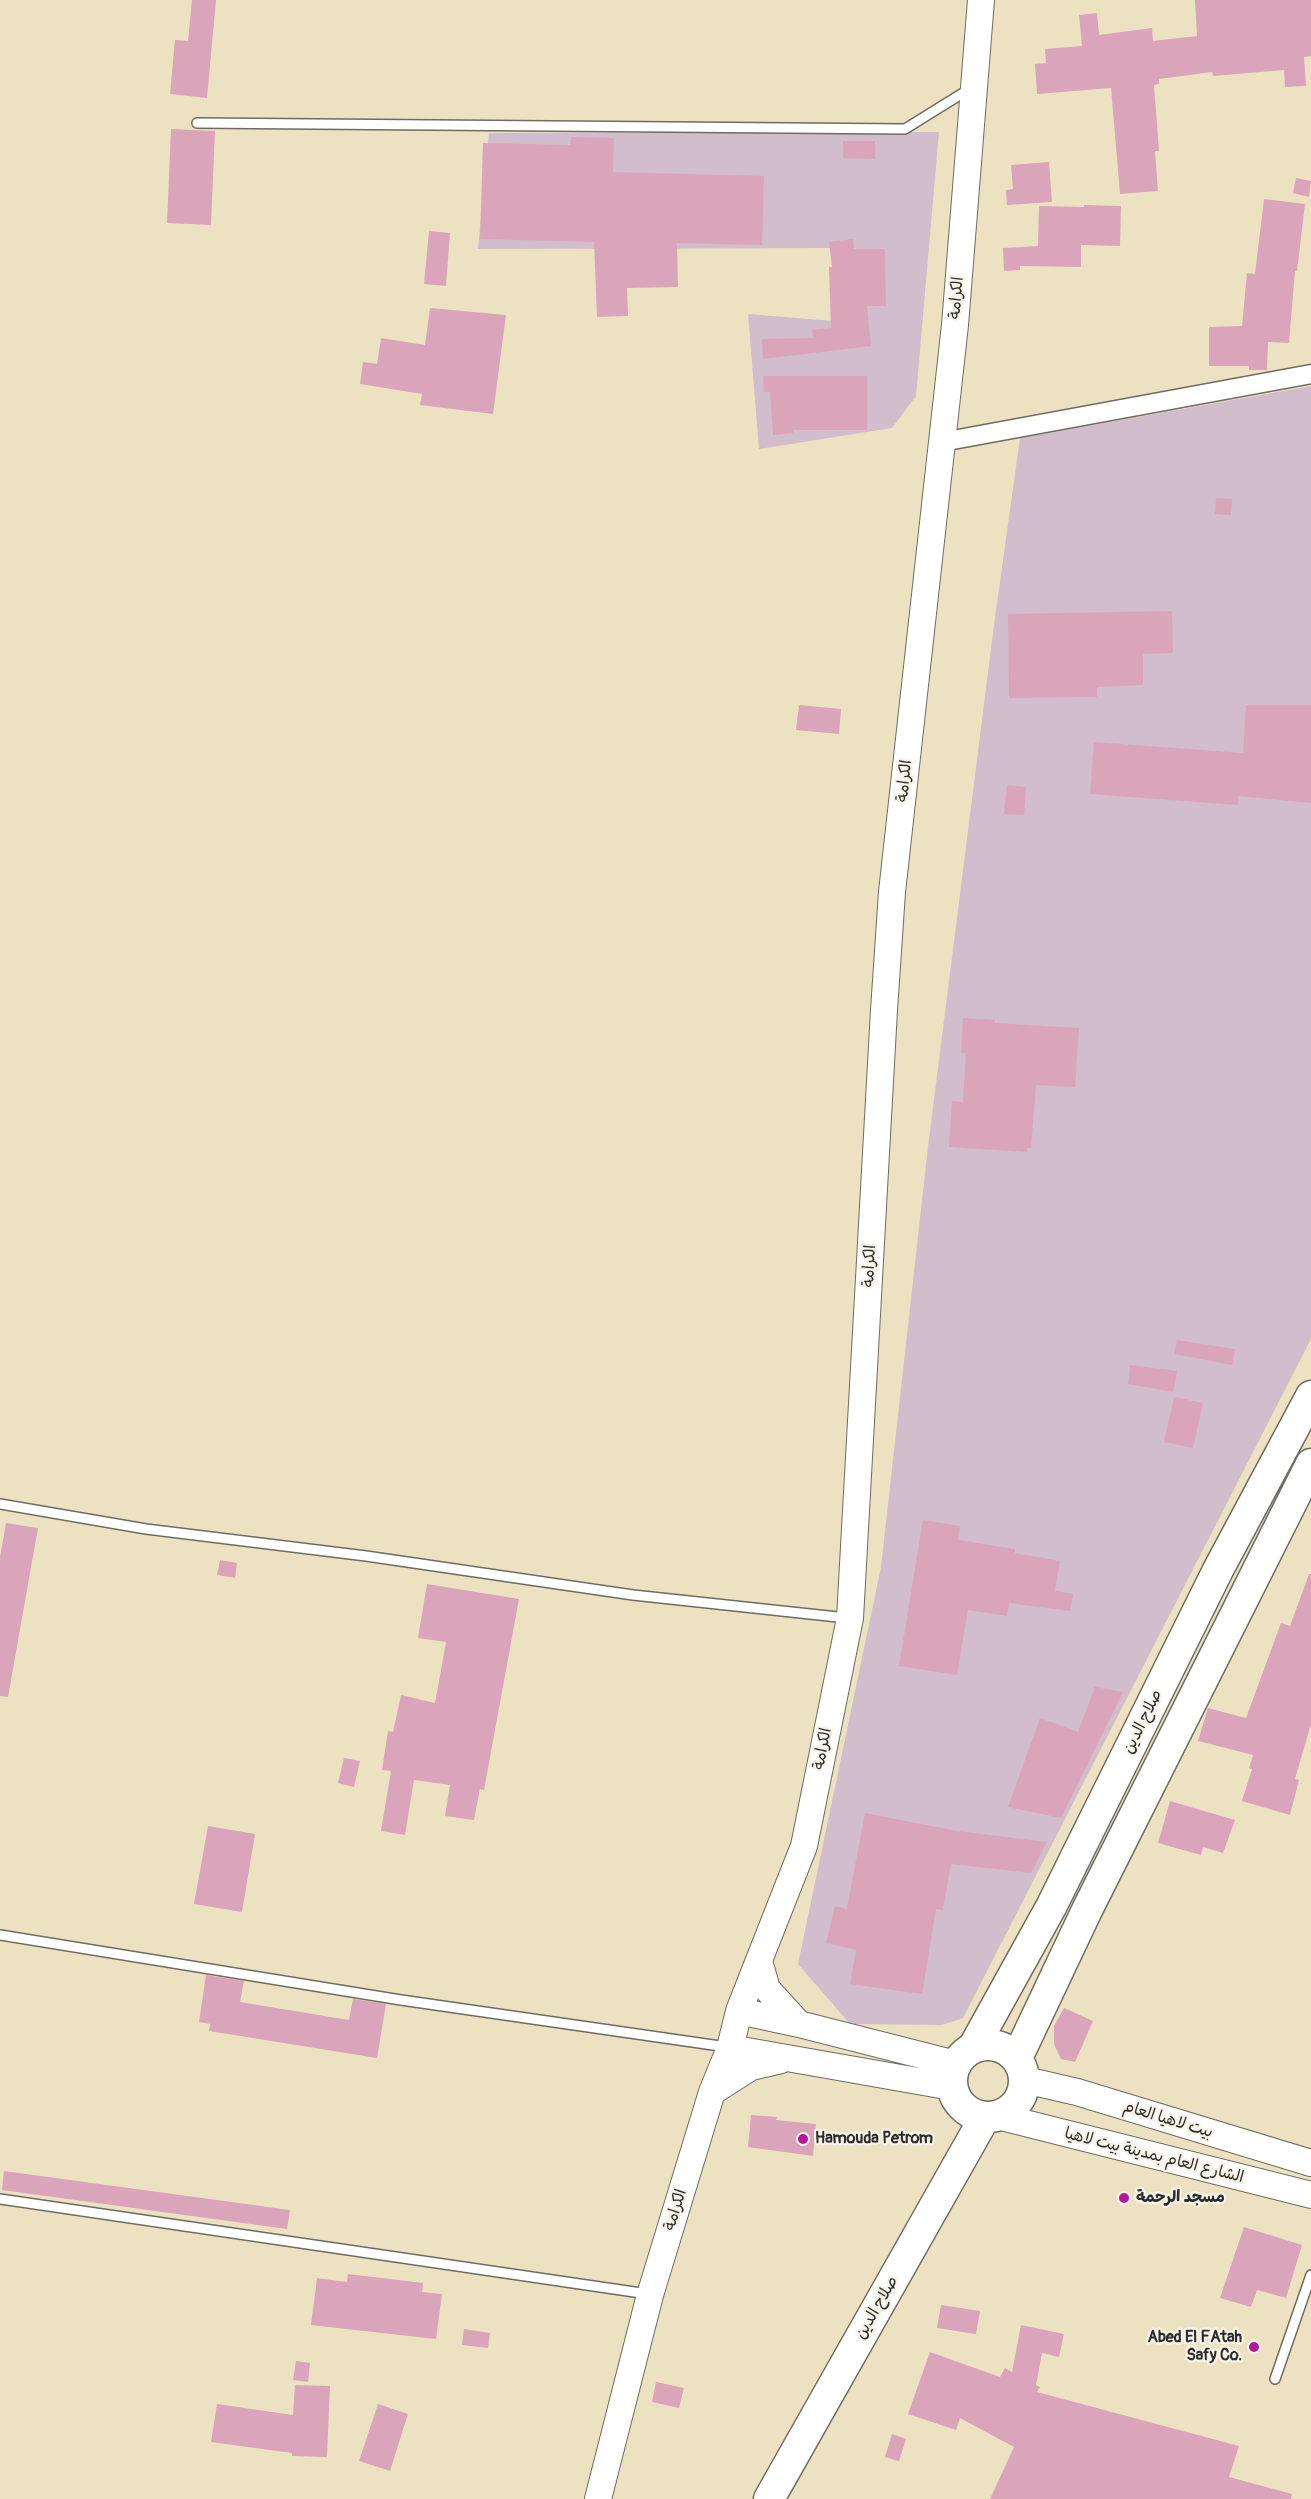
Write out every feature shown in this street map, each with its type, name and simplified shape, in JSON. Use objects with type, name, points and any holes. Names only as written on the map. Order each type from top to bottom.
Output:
[{"type":"highway","name":"صلاح الدين","points":[[960,2066],[1051,1906],[1218,1570],[1311,1396]]},
{"type":"highway","name":"صلاح الدين","points":[[1021,2069],[1092,1899],[1311,1464]]},
{"type":"highway","points":[[984,2044],[996,2045],[1008,2050],[1021,2069],[1023,2093],[1008,2112],[991,2117],[974,2115],[963,2108],[956,2099],[960,2066],[984,2044]]},
{"type":"highway","name":"صلاح الدين","points":[[769,2499],[991,2117]]},
{"type":"main road","name":"الكرامة","points":[[598,2499],[650,2295],[712,2092],[730,2048],[739,2012],[804,1846],[850,1618],[892,892],[954,325],[981,0]]},
{"type":"main road","points":[[759,1961],[767,1989],[799,2024]]},
{"type":"main road","points":[[739,2012],[799,2024],[960,2066]]},
{"type":"main road","points":[[730,2048],[791,2058],[960,2066]]},
{"type":"main road","points":[[712,2092],[751,2067],[791,2058]]},
{"type":"main road","name":"بيت لاهيا العام","points":[[1021,2069],[1077,2092],[1311,2163]]},
{"type":"main road","name":"الشارع العام بمدينة بيت لاهيا","points":[[991,2117],[1311,2195]]},
{"type":"street","points":[[942,442],[1311,374]]},
{"type":"lane","points":[[197,123],[905,129],[973,86]]},
{"type":"lane","points":[[0,1504],[146,1529],[366,1556],[633,1595],[850,1618]]},
{"type":"lane","points":[[0,1935],[377,1996],[730,2048]]},
{"type":"lane","points":[[0,2199],[650,2295]]},
{"type":"lane","points":[[1275,2379],[1311,2275]]},
{"type":"shaded area","points":[[939,132],[916,396],[892,428],[759,449],[748,314],[833,321],[837,248],[478,249],[489,133]]},
{"type":"shaded area","points":[[1311,386],[1311,1339],[963,2018],[942,2025],[850,2024],[798,1964],[881,1567],[928,1147],[1020,438]]},
{"type":"building","points":[[192,0],[216,0],[207,98],[170,94],[175,40],[188,41]]},
{"type":"building","points":[[1195,0],[1311,0],[1311,56],[1304,57],[1306,86],[1285,87],[1284,70],[1213,76],[1212,72],[1159,79],[1159,84],[1154,85],[1159,151],[1155,151],[1158,191],[1120,194],[1111,88],[1037,94],[1035,64],[1046,63],[1045,49],[1082,46],[1079,15],[1097,13],[1099,35],[1152,28],[1153,41],[1197,36]]},
{"type":"building","points":[[171,129],[215,131],[211,225],[167,223]]},
{"type":"building","points":[[571,137],[614,138],[613,172],[764,176],[762,245],[677,243],[678,287],[627,288],[628,316],[597,317],[594,242],[480,239],[483,143],[570,145]]},
{"type":"building","points":[[843,141],[875,141],[875,159],[843,158]]},
{"type":"building","points":[[1049,162],[1052,202],[1007,205],[1006,190],[1013,189],[1011,165]]},
{"type":"building","points":[[1296,178],[1311,181],[1309,197],[1293,193]]},
{"type":"building","points":[[1264,199],[1305,204],[1297,271],[1295,271],[1289,343],[1268,342],[1267,370],[1249,370],[1249,366],[1209,366],[1209,327],[1242,326],[1247,273],[1255,274]]},
{"type":"building","points":[[1084,205],[1121,206],[1120,246],[1081,245],[1081,267],[1020,266],[1020,270],[1004,271],[1003,248],[1038,246],[1039,206],[1084,207]]},
{"type":"building","points":[[429,231],[450,233],[446,286],[424,284]]},
{"type":"building","points":[[853,239],[854,249],[885,249],[886,306],[867,306],[871,346],[763,359],[762,339],[813,338],[812,330],[831,328],[829,267],[832,267],[829,242]]},
{"type":"building","points":[[430,308],[506,315],[493,414],[420,405],[422,394],[360,384],[363,362],[377,364],[381,338],[425,345]]},
{"type":"building","points":[[763,376],[867,376],[867,430],[793,430],[793,433],[773,435],[770,392],[764,392]]},
{"type":"building","points":[[1216,498],[1232,499],[1231,515],[1215,514]]},
{"type":"building","points":[[1172,611],[1173,653],[1143,654],[1143,685],[1097,687],[1097,697],[1009,698],[1008,614]]},
{"type":"building","points":[[799,705],[841,709],[839,734],[796,730]]},
{"type":"building","points":[[1246,705],[1311,705],[1311,803],[1238,796],[1238,805],[1090,794],[1094,742],[1243,753]]},
{"type":"building","points":[[1007,785],[1026,787],[1024,815],[1004,814]]},
{"type":"building","points":[[963,1018],[995,1020],[995,1023],[1079,1028],[1075,1087],[1036,1085],[1031,1148],[1027,1148],[1027,1152],[949,1147],[952,1101],[963,1102],[966,1053],[961,1053]]},
{"type":"building","points":[[1177,1340],[1235,1349],[1232,1365],[1174,1354]]},
{"type":"building","points":[[1130,1365],[1177,1371],[1173,1392],[1128,1384]]},
{"type":"building","points":[[1174,1397],[1203,1403],[1193,1448],[1164,1442]]},
{"type":"building","points":[[923,1520],[960,1526],[958,1540],[1015,1549],[1015,1553],[1060,1561],[1055,1591],[1073,1594],[1070,1611],[1009,1603],[1007,1616],[968,1610],[957,1675],[899,1666]]},
{"type":"building","points":[[6,1523],[38,1528],[8,1697],[0,1696],[0,1557]]},
{"type":"building","points":[[220,1560],[237,1563],[235,1578],[217,1575]]},
{"type":"building","points":[[1309,1574],[1311,1574],[1311,1724],[1295,1779],[1299,1780],[1290,1815],[1242,1801],[1252,1769],[1249,1768],[1253,1755],[1198,1741],[1208,1708],[1246,1718],[1281,1623],[1290,1626]]},
{"type":"building","points":[[427,1584],[519,1599],[484,1790],[480,1789],[474,1820],[445,1816],[450,1785],[414,1780],[405,1835],[381,1831],[391,1771],[382,1770],[388,1731],[393,1732],[401,1695],[435,1703],[446,1642],[418,1638]]},
{"type":"building","points":[[1095,1687],[1123,1692],[1061,1818],[1008,1807],[1040,1718],[1078,1732]]},
{"type":"building","points":[[344,1758],[360,1761],[354,1787],[338,1783]]},
{"type":"building","points":[[1170,1801],[1235,1820],[1223,1853],[1203,1847],[1201,1855],[1158,1843]]},
{"type":"building","points":[[865,1813],[957,1831],[1047,1842],[1031,1873],[951,1864],[943,1910],[936,1909],[922,1994],[850,1984],[856,1950],[826,1943],[835,1906],[847,1909]]},
{"type":"building","points":[[208,1826],[255,1834],[242,1912],[194,1904]]},
{"type":"building","points":[[206,1975],[244,1981],[240,2002],[349,2020],[353,1999],[386,2004],[377,2058],[209,2031],[210,2024],[199,2022]]},
{"type":"building","points":[[1064,2008],[1093,2021],[1075,2062],[1061,2059],[1054,2044],[1054,2026]]},
{"type":"building","points":[[751,2115],[816,2124],[813,2156],[748,2147]]},
{"type":"building","points":[[4,2171],[290,2210],[287,2229],[2,2190]]},
{"type":"building","points":[[1244,2227],[1302,2245],[1286,2298],[1257,2290],[1251,2307],[1220,2298]]},
{"type":"building","points":[[348,2274],[423,2283],[422,2292],[442,2294],[436,2339],[311,2325],[317,2278],[347,2282]]},
{"type":"building","points":[[941,2305],[980,2311],[976,2334],[937,2328]]},
{"type":"building","points":[[1021,2325],[1064,2334],[1059,2357],[1042,2353],[1036,2385],[1040,2387],[1037,2392],[1239,2446],[1229,2477],[1292,2494],[1291,2499],[990,2499],[1014,2447],[960,2418],[956,2430],[908,2414],[930,2352],[1000,2377],[1005,2368],[1012,2372]]},
{"type":"building","points":[[464,2329],[490,2333],[488,2348],[462,2345]]},
{"type":"building","points":[[296,2361],[310,2363],[308,2382],[293,2380]]},
{"type":"building","points":[[656,2382],[684,2388],[679,2408],[652,2402]]},
{"type":"building","points":[[295,2385],[330,2386],[327,2457],[292,2456],[292,2453],[211,2442],[217,2404],[293,2415]]},
{"type":"building","points":[[378,2404],[408,2414],[390,2471],[359,2461]]},
{"type":"building","points":[[892,2434],[906,2439],[899,2461],[885,2457]]},
{"type":"place","name":"Hamouda Petrom","points":[[803,2139]]},
{"type":"place","name":"مسجد الرحمة","points":[[1124,2198]]},
{"type":"place","name":"Abed El FAtah Safy Co.","points":[[1254,2347]]}]
